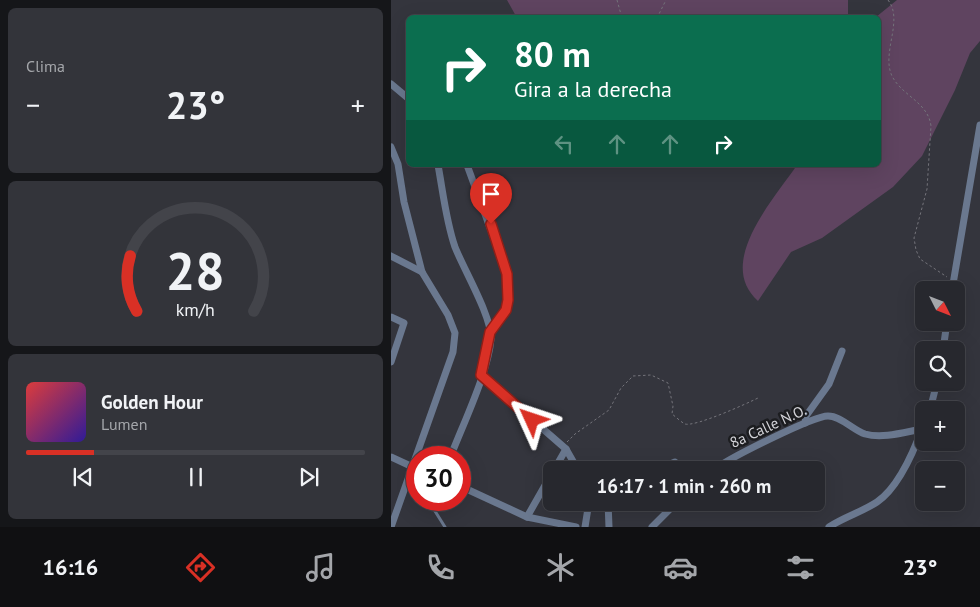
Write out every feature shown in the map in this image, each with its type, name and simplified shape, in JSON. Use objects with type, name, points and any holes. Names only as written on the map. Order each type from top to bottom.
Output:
[{"type":"street","points":[[391,84],[406,96]]},
{"type":"street","points":[[953,281],[980,125]]},
{"type":"street","points":[[391,147],[398,164],[404,202],[422,272],[448,315],[455,333],[453,352],[422,446]]},
{"type":"street","points":[[438,167],[451,234],[468,280],[485,313],[490,332]]},
{"type":"street","points":[[454,446],[481,375],[490,332],[506,310],[507,274],[468,167]]},
{"type":"street","points":[[391,256],[422,272]]},
{"type":"street","points":[[391,317],[404,323],[391,362]]},
{"type":"street","points":[[805,423],[806,416],[829,384],[842,351]]},
{"type":"street","points":[[481,375],[565,448],[573,461]]},
{"type":"street","name":"8a Calle N.O.","points":[[730,461],[752,448],[805,423],[829,416],[867,434],[896,434],[915,430]]},
{"type":"street","points":[[829,527],[871,505],[885,494],[898,477],[915,444]]},
{"type":"street","points":[[558,461],[565,448]]},
{"type":"street","points":[[391,457],[406,464]]},
{"type":"street","points":[[392,523],[406,485]]},
{"type":"street","points":[[527,516],[543,489]]},
{"type":"street","points":[[471,491],[527,516],[576,527]]},
{"type":"street","points":[[585,527],[588,511]]},
{"type":"street","points":[[608,511],[609,527]]},
{"type":"street","points":[[653,527],[668,511]]},
{"type":"lane","points":[[436,511],[445,527]]},
{"type":"path","points":[[617,0],[621,15]]},
{"type":"path","points":[[659,15],[667,0]]},
{"type":"path","points":[[888,0],[891,4],[893,18],[889,66],[893,76],[923,106],[930,116],[927,189],[914,238],[915,250],[920,260],[953,281]]},
{"type":"path","points":[[565,448],[575,434],[587,428],[609,410],[621,388],[633,376],[651,375],[668,383],[673,406],[672,414],[685,424],[699,423],[715,415],[730,412],[758,398]]},
{"type":"shaded area","points":[[507,0],[848,0],[848,14],[850,15],[515,15]]},
{"type":"shaded area","points":[[897,0],[980,0],[980,41],[970,53],[955,90],[922,156],[893,187],[822,238],[791,252],[758,301],[746,286],[743,268],[745,250],[763,213],[796,167],[881,167],[881,15],[878,15]]},
{"type":"route","points":[[491,224],[509,285],[506,310],[501,320],[490,332],[491,339],[481,375],[532,420]]}]
